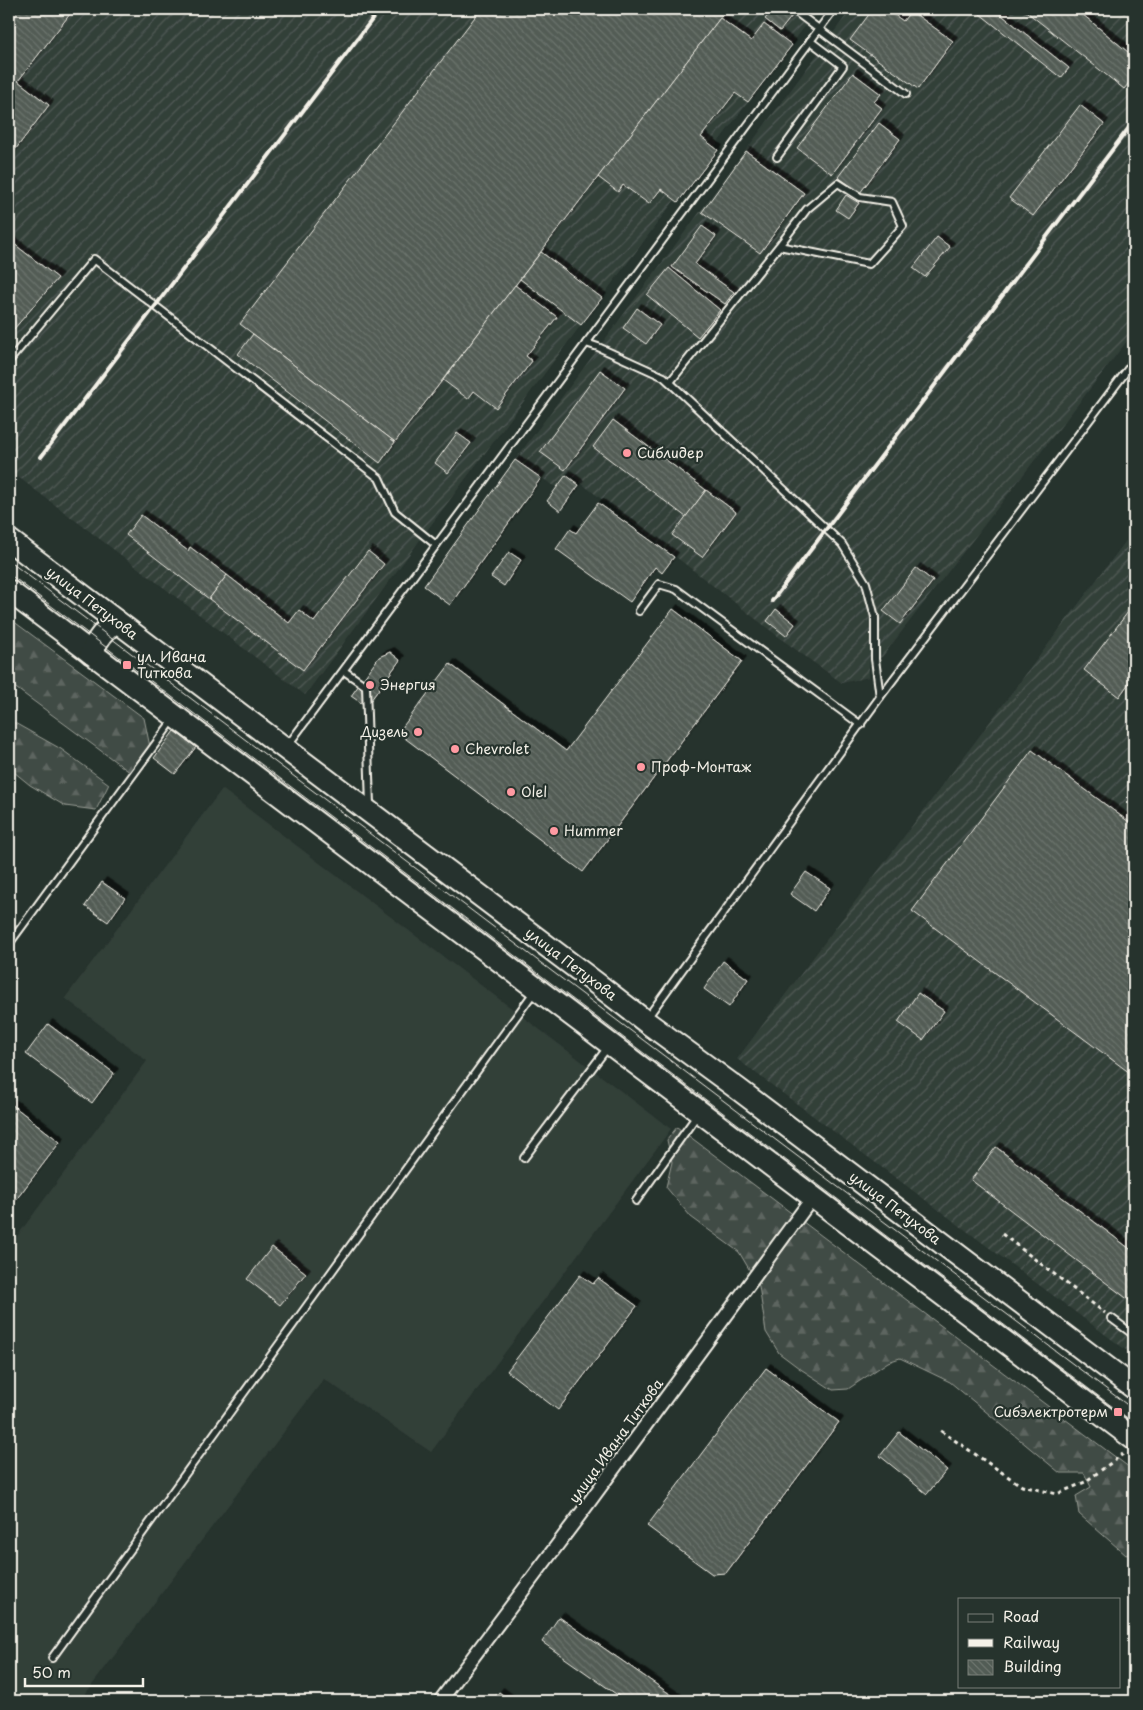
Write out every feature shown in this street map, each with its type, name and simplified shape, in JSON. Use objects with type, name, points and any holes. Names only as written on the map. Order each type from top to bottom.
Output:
[{"type":"highway","name":"улица Петухова","points":[[9,543],[116,621],[1134,1388]]},
{"type":"highway","points":[[9,591],[813,1197],[1131,1445]]},
{"type":"highway","points":[[91,653],[96,640],[116,621]]},
{"type":"street","name":"улица Ивана Титкова","points":[[440,1701],[594,1496],[813,1197]]},
{"type":"lane","points":[[792,9],[906,94]]},
{"type":"lane","points":[[285,748],[834,9]]},
{"type":"lane","points":[[777,156],[843,66],[810,41]]},
{"type":"lane","points":[[670,382],[807,209],[838,183],[860,198],[892,202],[903,226],[869,264],[779,246]]},
{"type":"lane","points":[[9,361],[94,259],[379,478],[395,512],[436,546]]},
{"type":"lane","points":[[586,343],[664,377],[842,544],[866,583],[876,617],[875,659],[880,697]]},
{"type":"lane","points":[[645,1021],[880,697],[1134,361]]},
{"type":"lane","points":[[639,612],[659,584],[676,589],[861,725]]},
{"type":"lane","points":[[344,671],[366,686],[370,812]]},
{"type":"lane","points":[[9,944],[175,717]]},
{"type":"lane","points":[[52,1658],[536,989]]},
{"type":"lane","points":[[524,1158],[610,1044]]},
{"type":"lane","points":[[636,1201],[700,1112]]},
{"type":"lane","points":[[1111,1318],[1134,1335]]},
{"type":"path","points":[[1002,1234],[1111,1318]]},
{"type":"path","points":[[941,1430],[1022,1486],[1057,1494],[1085,1482],[1131,1445]]},
{"type":"shaded area","points":[[9,9],[818,9],[305,695],[9,470]]},
{"type":"shaded area","points":[[851,9],[1134,9],[1134,332],[882,657],[869,662],[869,677],[842,683],[784,641],[568,473],[557,488],[515,460]]},
{"type":"shaded area","points":[[1134,530],[1134,1356],[737,1059]]},
{"type":"shaded area","points":[[222,789],[671,1129],[431,1452],[324,1379],[80,1701],[9,1701],[9,1247],[147,1061],[65,998]]},
{"type":"green space","points":[[9,618],[144,718],[150,747],[131,773],[9,683]]},
{"type":"green space","points":[[13,722],[61,749],[109,784],[96,810],[65,806],[30,785],[9,768],[9,725]]},
{"type":"green space","points":[[677,1127],[1134,1471],[1134,1552],[1126,1555],[1079,1514],[1076,1496],[1091,1487],[1084,1473],[1060,1473],[950,1382],[900,1358],[888,1362],[848,1389],[833,1390],[779,1353],[766,1332],[759,1286],[739,1252],[691,1217],[666,1187],[672,1162],[667,1140]]},
{"type":"building","points":[[9,9],[74,9],[18,81],[49,105],[9,158]]},
{"type":"building","points":[[481,9],[727,9],[395,442],[240,324]]},
{"type":"building","points":[[773,9],[783,9],[792,16],[780,31],[765,19]]},
{"type":"building","points":[[873,9],[886,9],[903,21],[911,11],[953,41],[918,89],[850,40]]},
{"type":"building","points":[[976,9],[994,9],[1069,68],[1061,78]]},
{"type":"building","points":[[1023,9],[1076,9],[1134,57],[1134,77],[1124,89]]},
{"type":"building","points":[[720,18],[751,41],[764,24],[792,45],[748,102],[735,93],[701,137],[718,150],[678,202],[661,189],[649,204],[623,185],[618,192],[598,177]]},
{"type":"building","points":[[853,73],[881,94],[874,102],[882,108],[832,174],[797,148]]},
{"type":"building","points":[[1080,105],[1104,124],[1033,216],[1009,198]]},
{"type":"building","points":[[879,123],[900,139],[860,193],[838,177]]},
{"type":"building","points":[[746,151],[804,193],[760,253],[702,212]]},
{"type":"building","points":[[846,195],[859,203],[848,218],[836,210]]},
{"type":"building","points":[[702,226],[716,236],[695,264],[734,292],[725,304],[672,267]]},
{"type":"building","points":[[937,237],[950,247],[925,277],[913,268]]},
{"type":"building","points":[[9,240],[58,278],[13,330],[9,327]]},
{"type":"building","points":[[541,252],[602,298],[581,325],[520,279]]},
{"type":"building","points":[[669,268],[720,310],[698,337],[647,295]]},
{"type":"building","points":[[515,285],[557,317],[526,356],[532,361],[496,408],[474,391],[468,399],[443,380]]},
{"type":"building","points":[[637,308],[660,325],[646,344],[623,328]]},
{"type":"building","points":[[253,334],[395,442],[380,463],[238,354]]},
{"type":"building","points":[[600,370],[625,388],[565,470],[540,452]]},
{"type":"building","points":[[613,420],[706,490],[686,517],[593,447]]},
{"type":"building","points":[[457,433],[471,443],[448,473],[435,463]]},
{"type":"building","points":[[515,460],[541,478],[450,605],[424,586]]},
{"type":"building","points":[[566,475],[579,485],[560,511],[547,501]]},
{"type":"building","points":[[706,490],[736,512],[702,557],[672,535]]},
{"type":"building","points":[[598,503],[674,557],[662,573],[655,567],[630,602],[556,549],[570,529],[576,533]]},
{"type":"building","points":[[141,515],[188,551],[190,547],[227,575],[209,599],[126,535]]},
{"type":"building","points":[[368,551],[384,564],[303,670],[209,599],[227,575],[289,623],[299,610],[314,622]]},
{"type":"building","points":[[509,552],[521,560],[504,586],[491,577]]},
{"type":"building","points":[[916,568],[933,581],[900,624],[883,611]]},
{"type":"building","points":[[1134,604],[1134,676],[1119,697],[1084,670]]},
{"type":"building","points":[[673,609],[742,661],[583,872],[398,733],[450,664],[566,751]]},
{"type":"building","points":[[776,609],[795,624],[786,636],[767,621]]},
{"type":"building","points":[[390,652],[400,660],[371,700],[361,703],[351,696],[379,657]]},
{"type":"building","points":[[174,731],[196,747],[175,774],[154,758]]},
{"type":"building","points":[[1032,750],[1133,825],[1134,823],[1134,1076],[912,911]]},
{"type":"building","points":[[806,872],[830,888],[814,911],[790,894]]},
{"type":"building","points":[[102,882],[125,898],[108,922],[85,906]]},
{"type":"building","points":[[723,961],[748,979],[729,1007],[704,989]]},
{"type":"building","points":[[918,993],[944,1011],[923,1040],[898,1022]]},
{"type":"building","points":[[48,1024],[114,1073],[92,1103],[26,1054]]},
{"type":"building","points":[[11,1104],[60,1142],[9,1209],[9,1106]]},
{"type":"building","points":[[996,1147],[1134,1252],[1134,1304],[971,1180]]},
{"type":"building","points":[[272,1247],[306,1273],[280,1305],[247,1279]]},
{"type":"building","points":[[580,1275],[593,1284],[598,1278],[637,1306],[558,1410],[507,1371]]},
{"type":"building","points":[[766,1368],[839,1422],[726,1573],[712,1574],[647,1526]]},
{"type":"building","points":[[899,1432],[947,1470],[927,1494],[880,1456]]},
{"type":"building","points":[[559,1617],[680,1701],[626,1701],[542,1642]]},
{"type":"building","points":[[499,1692],[511,1701],[492,1701]]},
{"type":"tram line","points":[[9,561],[1134,1410]]},
{"type":"tram line","points":[[9,574],[1134,1423]]},
{"type":"railway","points":[[41,457],[380,9]]},
{"type":"railway","points":[[772,601],[1134,121]]},
{"type":"place","name":"Сиблидер","points":[[627,453]]},
{"type":"place","name":"ул. Ивана Титкова","points":[[127,665]]},
{"type":"place","name":"Энергия","points":[[370,685]]},
{"type":"place","name":"Дизель","points":[[418,732]]},
{"type":"place","name":"Chevrolet","points":[[455,749]]},
{"type":"place","name":"Проф-Монтаж","points":[[641,767]]},
{"type":"place","name":"Olel","points":[[511,792]]},
{"type":"place","name":"Hummer","points":[[554,831]]},
{"type":"place","name":"Сибэлектротерм","points":[[1118,1412]]}]
